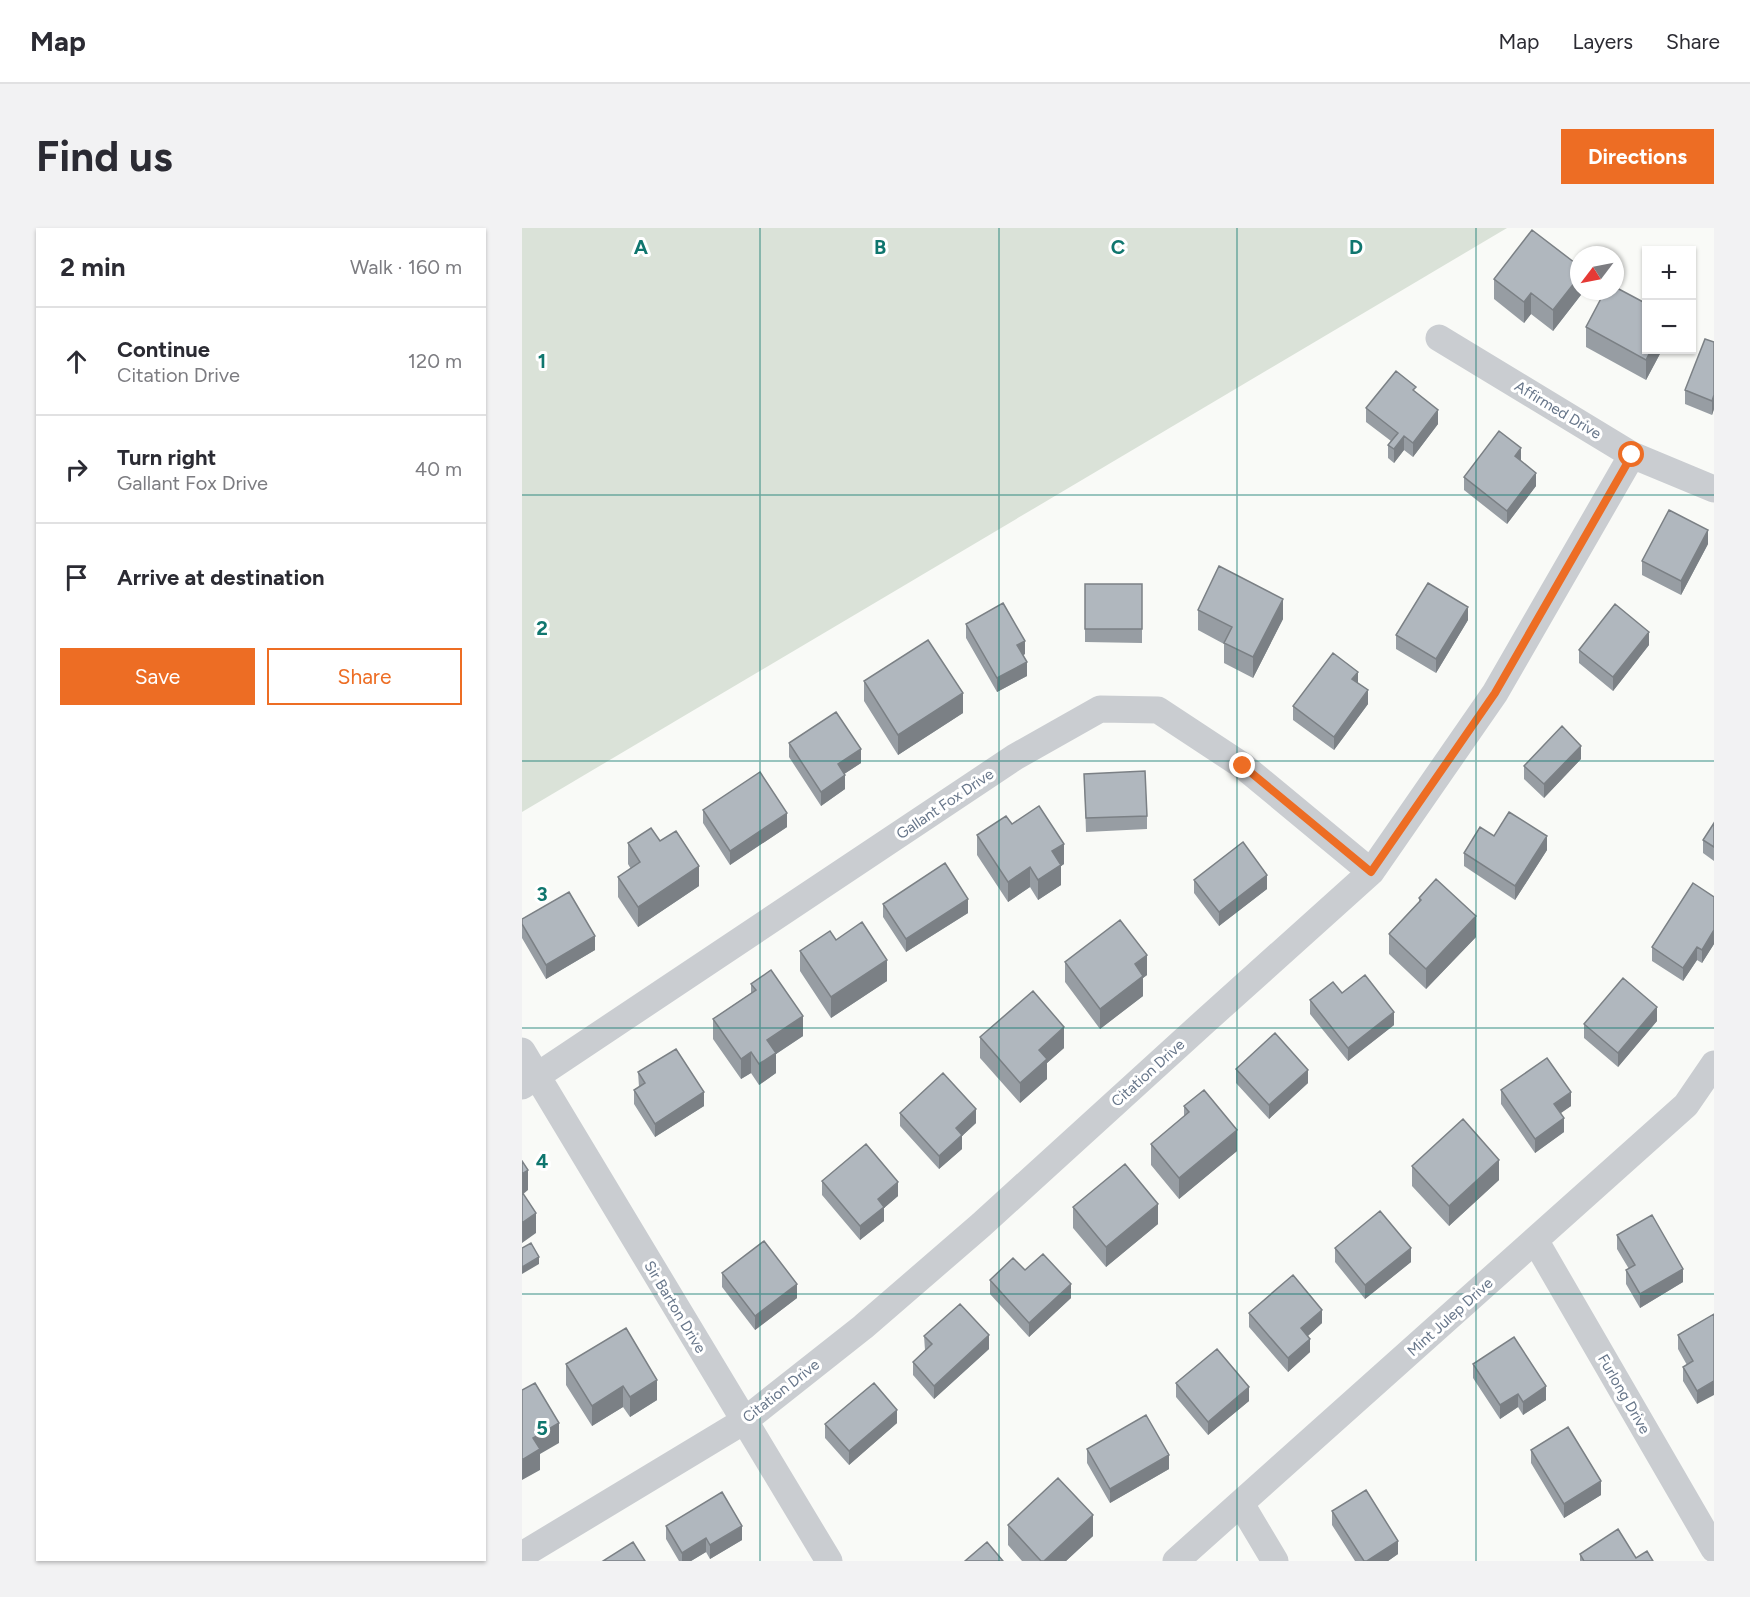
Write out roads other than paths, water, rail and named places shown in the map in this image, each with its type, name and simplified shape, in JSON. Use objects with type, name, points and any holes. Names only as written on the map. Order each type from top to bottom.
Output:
[{"type":"street","name":"Affirmed Drive","points":[[1439,338],[1632,455],[1714,489]]},
{"type":"street","name":"Citation Drive","points":[[522,1555],[744,1421],[863,1327],[981,1225],[1371,872],[1495,693],[1632,455]]},
{"type":"street","name":"Gallant Fox Drive","points":[[529,1081],[1015,757],[1100,709],[1158,710],[1243,766],[1371,872]]},
{"type":"street","name":"Sir Barton Drive","points":[[522,1051],[529,1081],[744,1421],[829,1561]]},
{"type":"street","name":"Mint Julep Drive","points":[[1176,1561],[1686,1105],[1714,1064]]},
{"type":"street","name":"Furlong Drive","points":[[1534,1240],[1714,1548]]},
{"type":"street","points":[[1241,1504],[1275,1561]]}]
